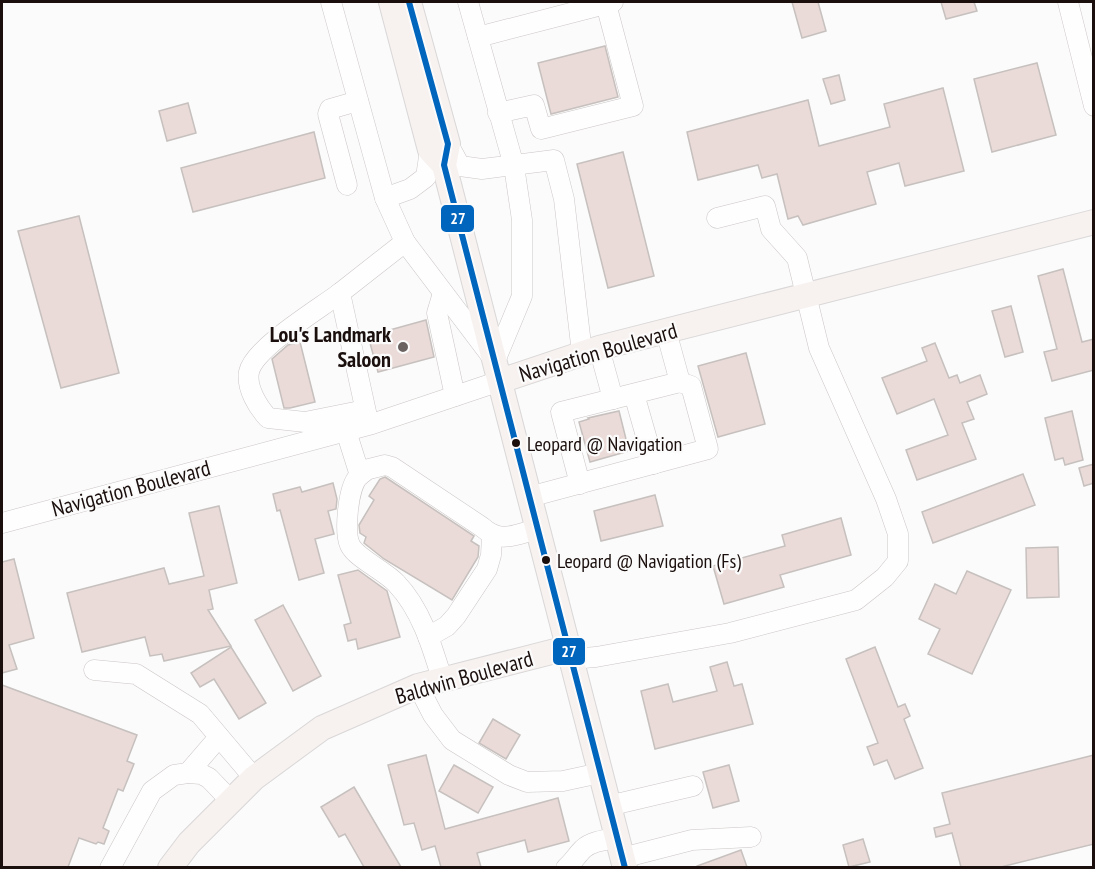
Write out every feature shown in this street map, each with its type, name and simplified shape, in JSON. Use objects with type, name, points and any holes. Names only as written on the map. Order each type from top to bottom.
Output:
[{"type":"main road","points":[[392,2],[441,153]]},
{"type":"main road","points":[[409,2],[441,153],[621,854]]},
{"type":"main road","name":"Navigation Boulevard","points":[[497,371],[591,350],[1094,222]]},
{"type":"main road","name":"Baldwin Boulevard","points":[[170,867],[189,843],[254,778],[322,728],[418,686],[568,653]]},
{"type":"street","points":[[331,2],[385,198],[405,242],[497,371]]},
{"type":"street","points":[[468,2],[514,166],[522,220],[522,296],[497,371]]},
{"type":"street","points":[[1068,2],[1094,106]]},
{"type":"street","points":[[478,37],[609,3],[633,106],[541,129],[534,105],[498,113]]},
{"type":"street","points":[[347,185],[328,114],[330,109],[358,101]]},
{"type":"street","points":[[385,198],[410,189],[426,177],[441,153],[460,166],[482,169],[554,160],[564,199],[591,350],[613,399]]},
{"type":"street","points":[[568,653],[596,657],[730,633],[856,600],[885,577],[898,561],[898,534],[886,499],[819,348],[797,258],[771,229],[765,206],[717,218]]},
{"type":"street","points":[[340,293],[367,417],[305,422],[268,418],[258,406],[251,388],[249,374],[254,361],[265,348],[405,242]]},
{"type":"street","points":[[443,293],[437,313],[456,396]]},
{"type":"street","points":[[666,331],[680,382]]},
{"type":"street","name":"Navigation Boulevard","points":[[2,523],[346,430],[367,417],[456,396],[497,371]]},
{"type":"street","points":[[529,497],[580,484],[708,449],[691,386],[680,382],[561,412],[580,484]]},
{"type":"street","points":[[634,394],[654,464]]},
{"type":"street","points":[[346,430],[358,469],[365,471]]},
{"type":"street","points":[[442,679],[420,618],[397,584],[379,568],[356,554],[350,546],[347,516],[357,477],[365,471],[385,465],[392,467],[492,536],[501,538],[537,529]]},
{"type":"street","points":[[428,637],[447,626],[456,616],[487,569],[491,555],[492,536]]},
{"type":"street","points":[[94,670],[136,674],[200,714],[254,778]]},
{"type":"street","points":[[418,686],[433,715],[452,740],[509,775],[527,782],[563,781],[600,773]]},
{"type":"street","points":[[188,773],[219,737]]},
{"type":"street","points":[[110,867],[152,791],[174,775],[201,774],[209,778],[231,801]]},
{"type":"street","points":[[608,806],[693,786]]},
{"type":"street","points":[[566,867],[592,843],[621,854],[692,840],[751,837]]},
{"type":"building","points":[[792,2],[818,2],[826,31],[802,38]]},
{"type":"building","points":[[941,2],[974,2],[977,11],[946,19]]},
{"type":"building","points":[[605,46],[618,97],[551,114],[538,63]]},
{"type":"building","points":[[1037,63],[1056,135],[992,152],[974,79]]},
{"type":"building","points":[[839,75],[845,100],[831,104],[823,79]]},
{"type":"building","points":[[943,88],[964,171],[905,186],[899,163],[867,172],[876,204],[803,225],[798,216],[788,219],[777,174],[762,178],[758,165],[698,180],[687,132],[808,100],[819,146],[890,127],[884,104]]},
{"type":"building","points":[[188,103],[196,133],[167,141],[159,111]]},
{"type":"building","points":[[314,132],[325,178],[193,212],[181,168]]},
{"type":"building","points":[[623,152],[654,276],[608,288],[577,164]]},
{"type":"building","points":[[79,216],[119,373],[61,388],[18,231]]},
{"type":"building","points":[[1063,269],[1082,342],[1094,339],[1094,370],[1052,381],[1044,352],[1057,349],[1038,276]]},
{"type":"building","points":[[1011,306],[1023,352],[1005,357],[992,311]]},
{"type":"building","name":"Lou's Landmark Saloon","points":[[426,320],[434,357],[378,372],[368,336]]},
{"type":"building","points":[[300,342],[315,402],[284,408],[272,359],[288,345]]},
{"type":"building","points":[[935,343],[949,378],[957,375],[960,383],[980,375],[987,394],[967,402],[974,419],[962,423],[976,459],[917,480],[906,450],[948,435],[934,399],[897,414],[882,378],[927,361],[922,348]]},
{"type":"building","points":[[746,353],[765,424],[718,437],[698,366]]},
{"type":"building","points":[[619,411],[629,451],[590,462],[579,422]]},
{"type":"building","points":[[1072,411],[1083,460],[1065,465],[1063,458],[1055,460],[1045,418]]},
{"type":"building","points":[[1094,464],[1094,483],[1084,486],[1079,468]]},
{"type":"building","points":[[1023,474],[1035,505],[933,543],[922,512]]},
{"type":"building","points":[[385,477],[474,536],[471,541],[479,546],[478,557],[452,600],[384,559],[364,543],[366,537],[360,533],[359,525],[374,500],[369,496],[380,479]]},
{"type":"building","points":[[333,483],[337,499],[336,509],[328,511],[334,534],[315,539],[324,573],[299,580],[280,510],[277,511],[273,494],[300,487],[302,492]]},
{"type":"building","points":[[655,495],[663,526],[601,541],[594,511]]},
{"type":"building","points":[[219,506],[237,583],[209,590],[213,609],[208,610],[231,646],[164,661],[162,654],[150,656],[145,637],[82,652],[67,593],[164,568],[169,584],[204,576],[189,513]]},
{"type":"building","points":[[841,518],[851,555],[780,575],[784,587],[724,604],[713,566],[785,546],[782,535]]},
{"type":"building","points":[[1058,547],[1059,597],[1027,598],[1026,548]]},
{"type":"building","points":[[14,559],[34,638],[9,645],[17,669],[2,673],[2,562]]},
{"type":"building","points":[[358,570],[387,591],[400,637],[358,649],[356,639],[348,641],[344,625],[351,623],[338,575]]},
{"type":"building","points":[[967,571],[1011,590],[972,674],[928,654],[940,629],[919,619],[935,584],[956,594]]},
{"type":"building","points":[[283,605],[321,676],[293,691],[255,620]]},
{"type":"building","points":[[231,647],[266,703],[239,719],[214,679],[200,687],[191,673]]},
{"type":"building","points":[[875,647],[898,707],[905,704],[910,716],[904,719],[923,768],[895,779],[887,760],[874,765],[867,747],[878,743],[846,659]]},
{"type":"building","points":[[727,662],[734,686],[742,684],[753,724],[655,749],[641,691],[668,684],[673,702],[717,691],[710,667]]},
{"type":"building","points":[[2,685],[137,735],[127,761],[134,764],[123,791],[118,789],[103,828],[109,831],[104,844],[98,842],[96,844],[79,838],[68,867],[2,867]]},
{"type":"building","points":[[493,719],[520,735],[506,759],[479,743]]},
{"type":"building","points":[[426,755],[445,829],[558,798],[569,841],[528,852],[525,840],[477,853],[481,867],[441,867],[435,846],[422,850],[414,823],[404,825],[388,765]]},
{"type":"building","points":[[1094,755],[1094,844],[1001,867],[961,867],[952,833],[936,837],[934,828],[950,824],[942,793]]},
{"type":"building","points":[[454,765],[493,787],[478,813],[439,791]]},
{"type":"building","points":[[729,765],[739,801],[713,808],[703,772]]},
{"type":"building","points":[[354,787],[401,867],[364,867],[345,834],[339,837],[321,807]]},
{"type":"building","points":[[863,839],[870,862],[849,867],[843,845]]},
{"type":"building","points":[[741,850],[747,867],[697,867],[697,866]]},
{"type":"transit line","name":"27","points":[[409,2],[448,144],[444,165],[625,868]]},
{"type":"place","name":"Lou's Landmark Saloon","points":[[403,347]]},
{"type":"place","name":"Leopard @ Navigation","points":[[516,443]]},
{"type":"place","name":"Leopard @ Navigation (Fs)","points":[[546,560]]}]
